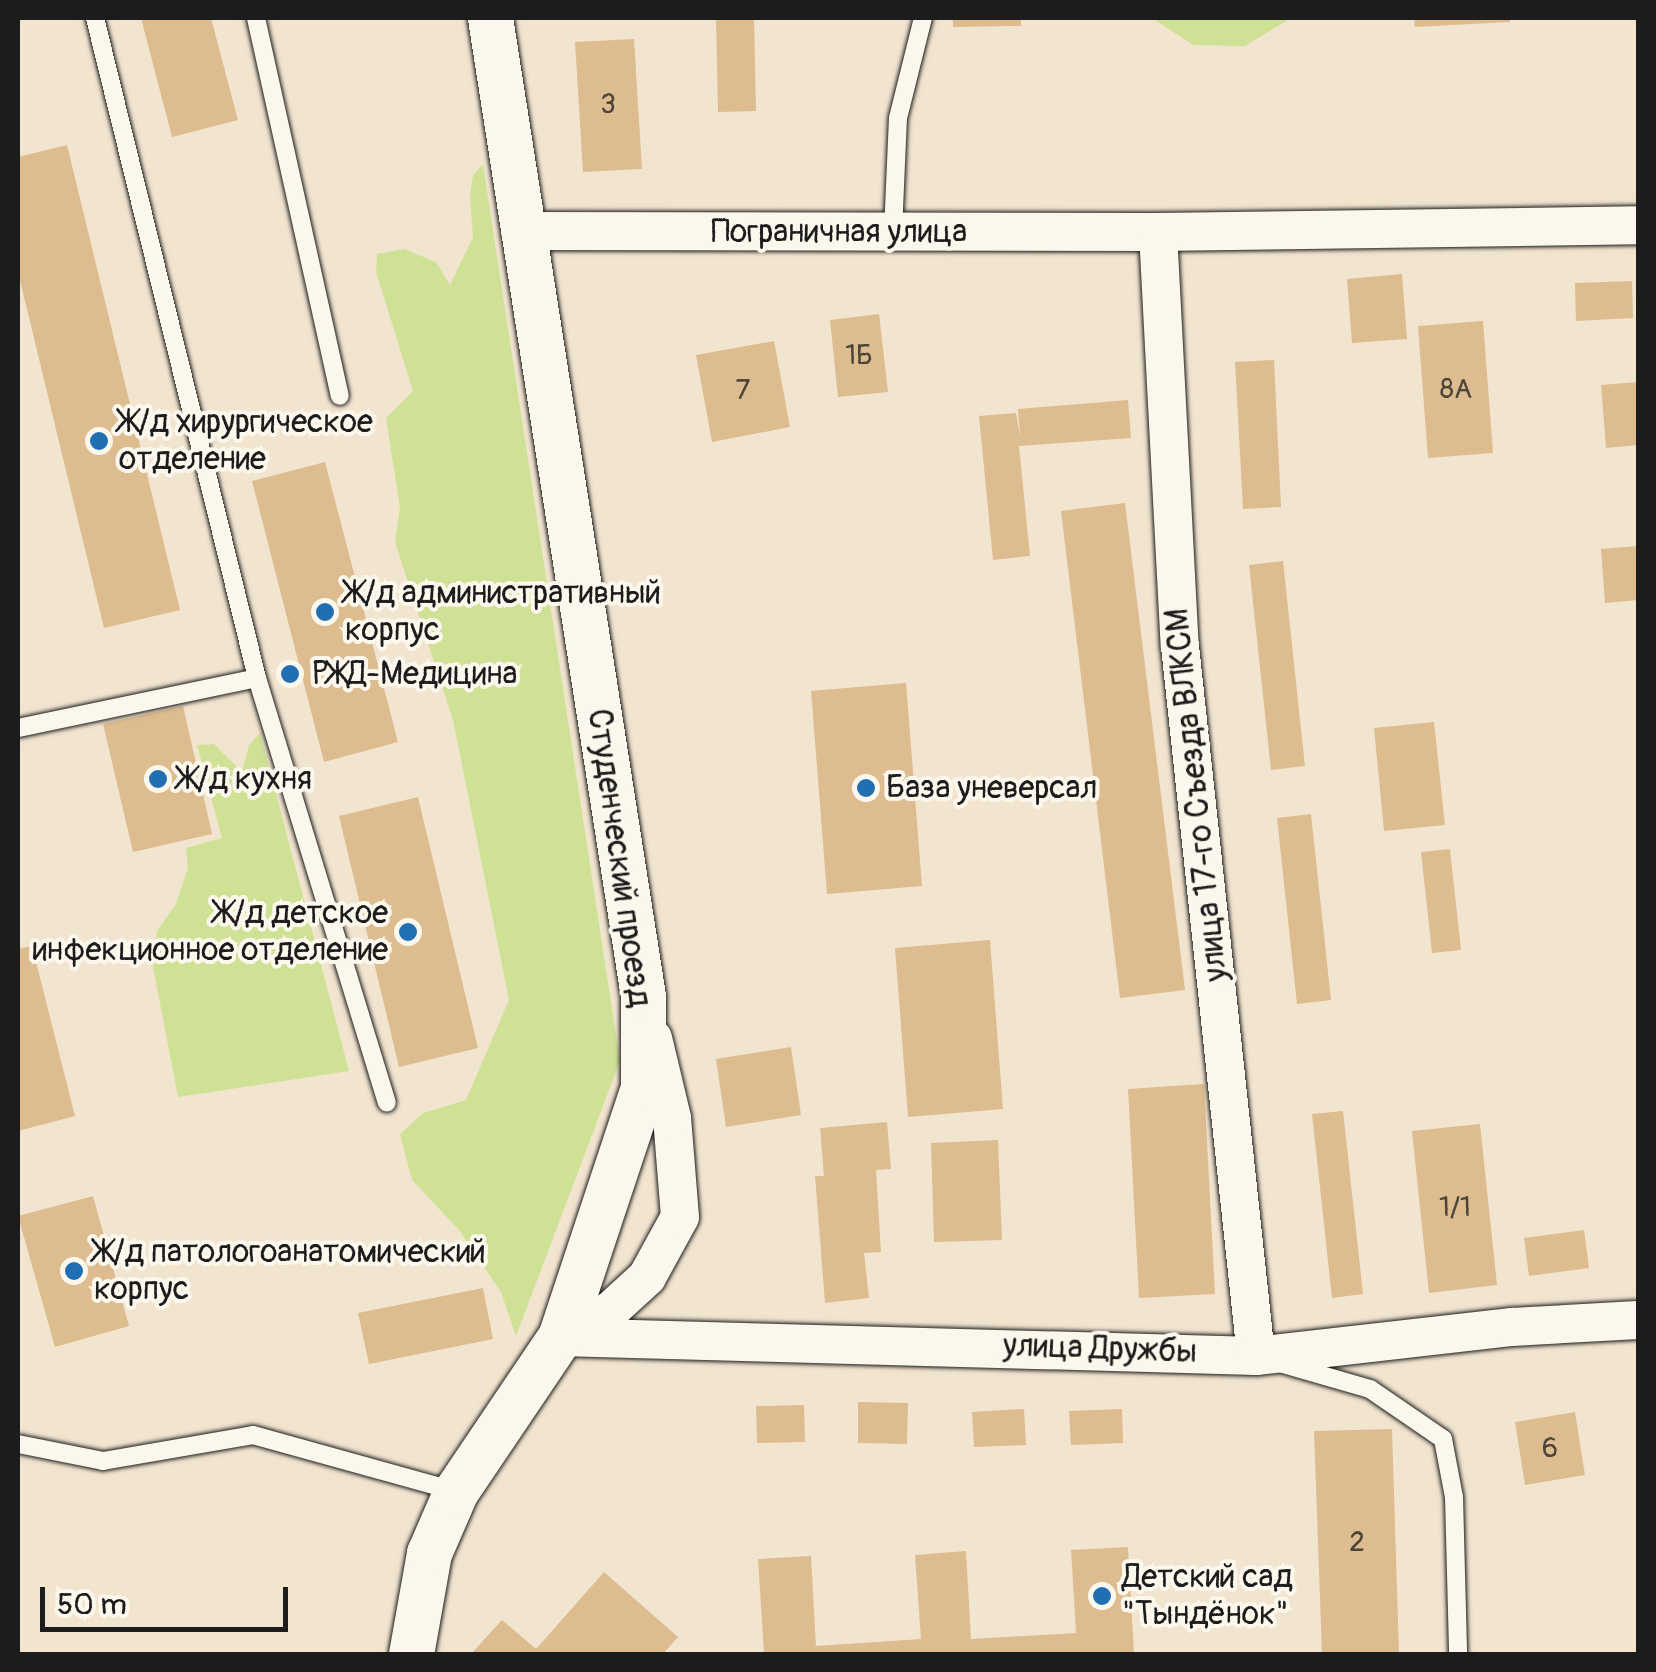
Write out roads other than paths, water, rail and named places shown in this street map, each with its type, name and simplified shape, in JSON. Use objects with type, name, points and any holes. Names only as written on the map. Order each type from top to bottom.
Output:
[{"type":"street","name":"Студенческий проезд","points":[[410,1654],[429,1553],[456,1491],[560,1337],[643,1087],[643,996],[520,231],[490,18]]},
{"type":"street","name":"Пограничная улица","points":[[520,231],[1158,232],[1638,225]]},
{"type":"street","name":"улица 17-го Съезда ВЛКСМ","points":[[1158,232],[1180,646],[1256,1356]]},
{"type":"street","points":[[560,1337],[610,1310],[647,1277],[680,1217],[672,1118],[643,996]]},
{"type":"street","name":"улица Дружбы","points":[[560,1337],[1256,1356],[1512,1327],[1638,1320]]},
{"type":"lane","points":[[96,18],[258,678],[387,1103]]},
{"type":"lane","points":[[256,18],[340,396]]},
{"type":"lane","points":[[893,232],[898,118],[922,18]]},
{"type":"lane","points":[[18,728],[258,678]]},
{"type":"lane","points":[[1256,1356],[1370,1389],[1442,1439],[1454,1497],[1458,1654]]},
{"type":"lane","points":[[18,1444],[103,1462],[252,1435],[456,1491]]},
{"type":"place","name":"Ж/д хирургическое отделение","points":[[99,441]]},
{"type":"place","name":"Ж/д административный корпус","points":[[325,612]]},
{"type":"place","name":"РЖД-Медицина","points":[[290,674]]},
{"type":"place","name":"Ж/д кухня","points":[[158,779]]},
{"type":"place","name":"База уневерсал","points":[[866,788]]},
{"type":"place","name":"Ж/д детское инфекционное отделение","points":[[408,932]]},
{"type":"place","name":"Ж/д патологоанатомический корпус","points":[[74,1271]]},
{"type":"place","name":"Детский сад \"Тындёнок\"","points":[[1102,1596]]}]
